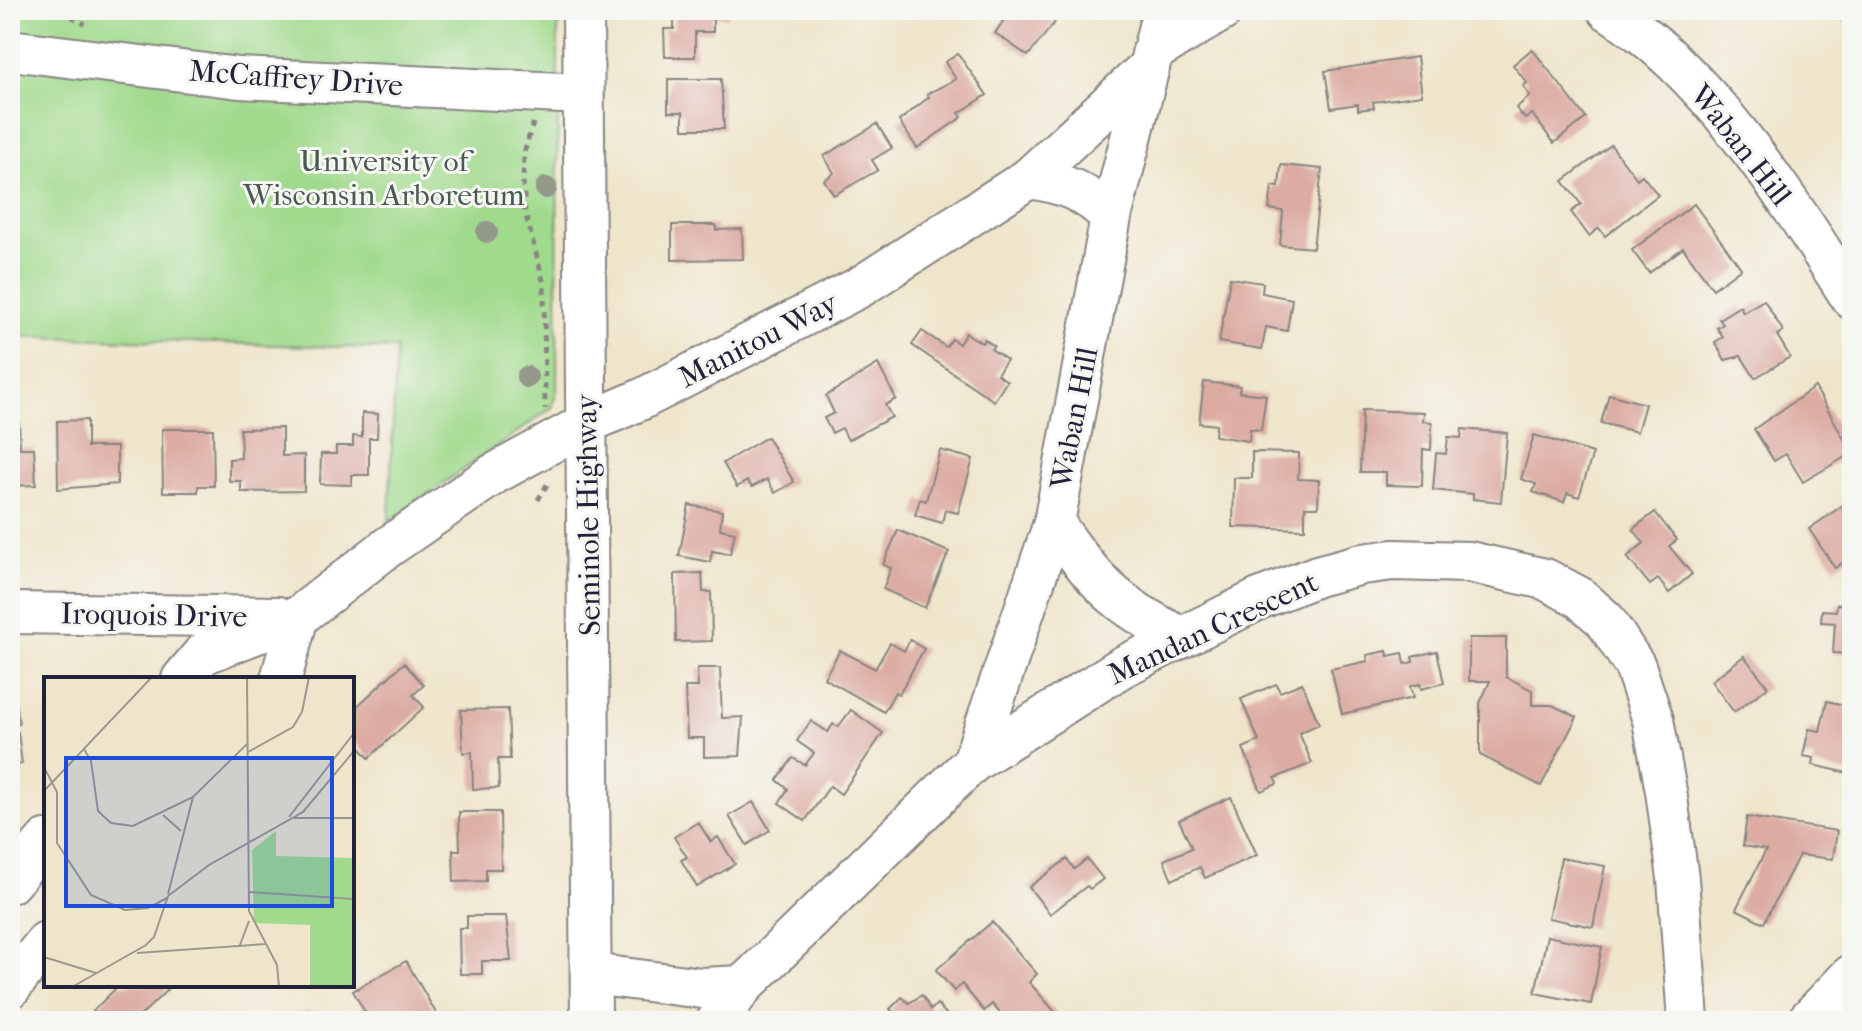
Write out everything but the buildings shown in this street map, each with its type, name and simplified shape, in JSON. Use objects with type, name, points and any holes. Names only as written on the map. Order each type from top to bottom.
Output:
[{"type":"main road","points":[[1810,1021],[1852,977]]},
{"type":"street","name":"Seminole Highway","points":[[583,10],[591,1021]]},
{"type":"street","points":[[1153,59],[1163,10]]},
{"type":"street","points":[[1153,59],[1223,10]]},
{"type":"street","name":"Waban Hill","points":[[1608,10],[1649,39],[1737,134],[1852,299]]},
{"type":"street","name":"McCaffrey Drive","points":[[10,50],[239,78],[583,94]]},
{"type":"street","name":"Manitou Way","points":[[184,677],[203,654],[298,617],[388,547],[494,474],[587,423],[642,399],[860,287],[1029,178],[1153,59]]},
{"type":"street","name":"Waban Hill","points":[[973,762],[1054,523],[1111,217],[1153,59]]},
{"type":"street","points":[[1029,178],[1076,189],[1095,200],[1111,217]]},
{"type":"street","points":[[1054,523],[1087,571],[1134,614],[1181,637]]},
{"type":"street","name":"Mandan Crescent","points":[[717,1021],[743,986],[973,762],[1122,667],[1259,599],[1317,576],[1362,564],[1393,560],[1469,562],[1515,569],[1545,579],[1579,597],[1605,620],[1635,666],[1653,720],[1678,878],[1688,1021]]},
{"type":"street","name":"Iroquois Drive","points":[[10,613],[298,617]]},
{"type":"street","points":[[282,677],[298,617]]},
{"type":"street","points":[[10,883],[44,842]]},
{"type":"street","points":[[10,988],[44,945]]},
{"type":"street","points":[[591,974],[702,988],[743,986]]},
{"type":"path","points":[[534,110],[524,153],[523,181],[525,212],[544,284],[545,416]]},
{"type":"path","points":[[538,500],[548,483]]},
{"type":"green space","name":"University of Wisconsin Arboretum","points":[[10,10],[558,10],[557,390],[552,408],[389,521],[396,349],[10,336]]}]
